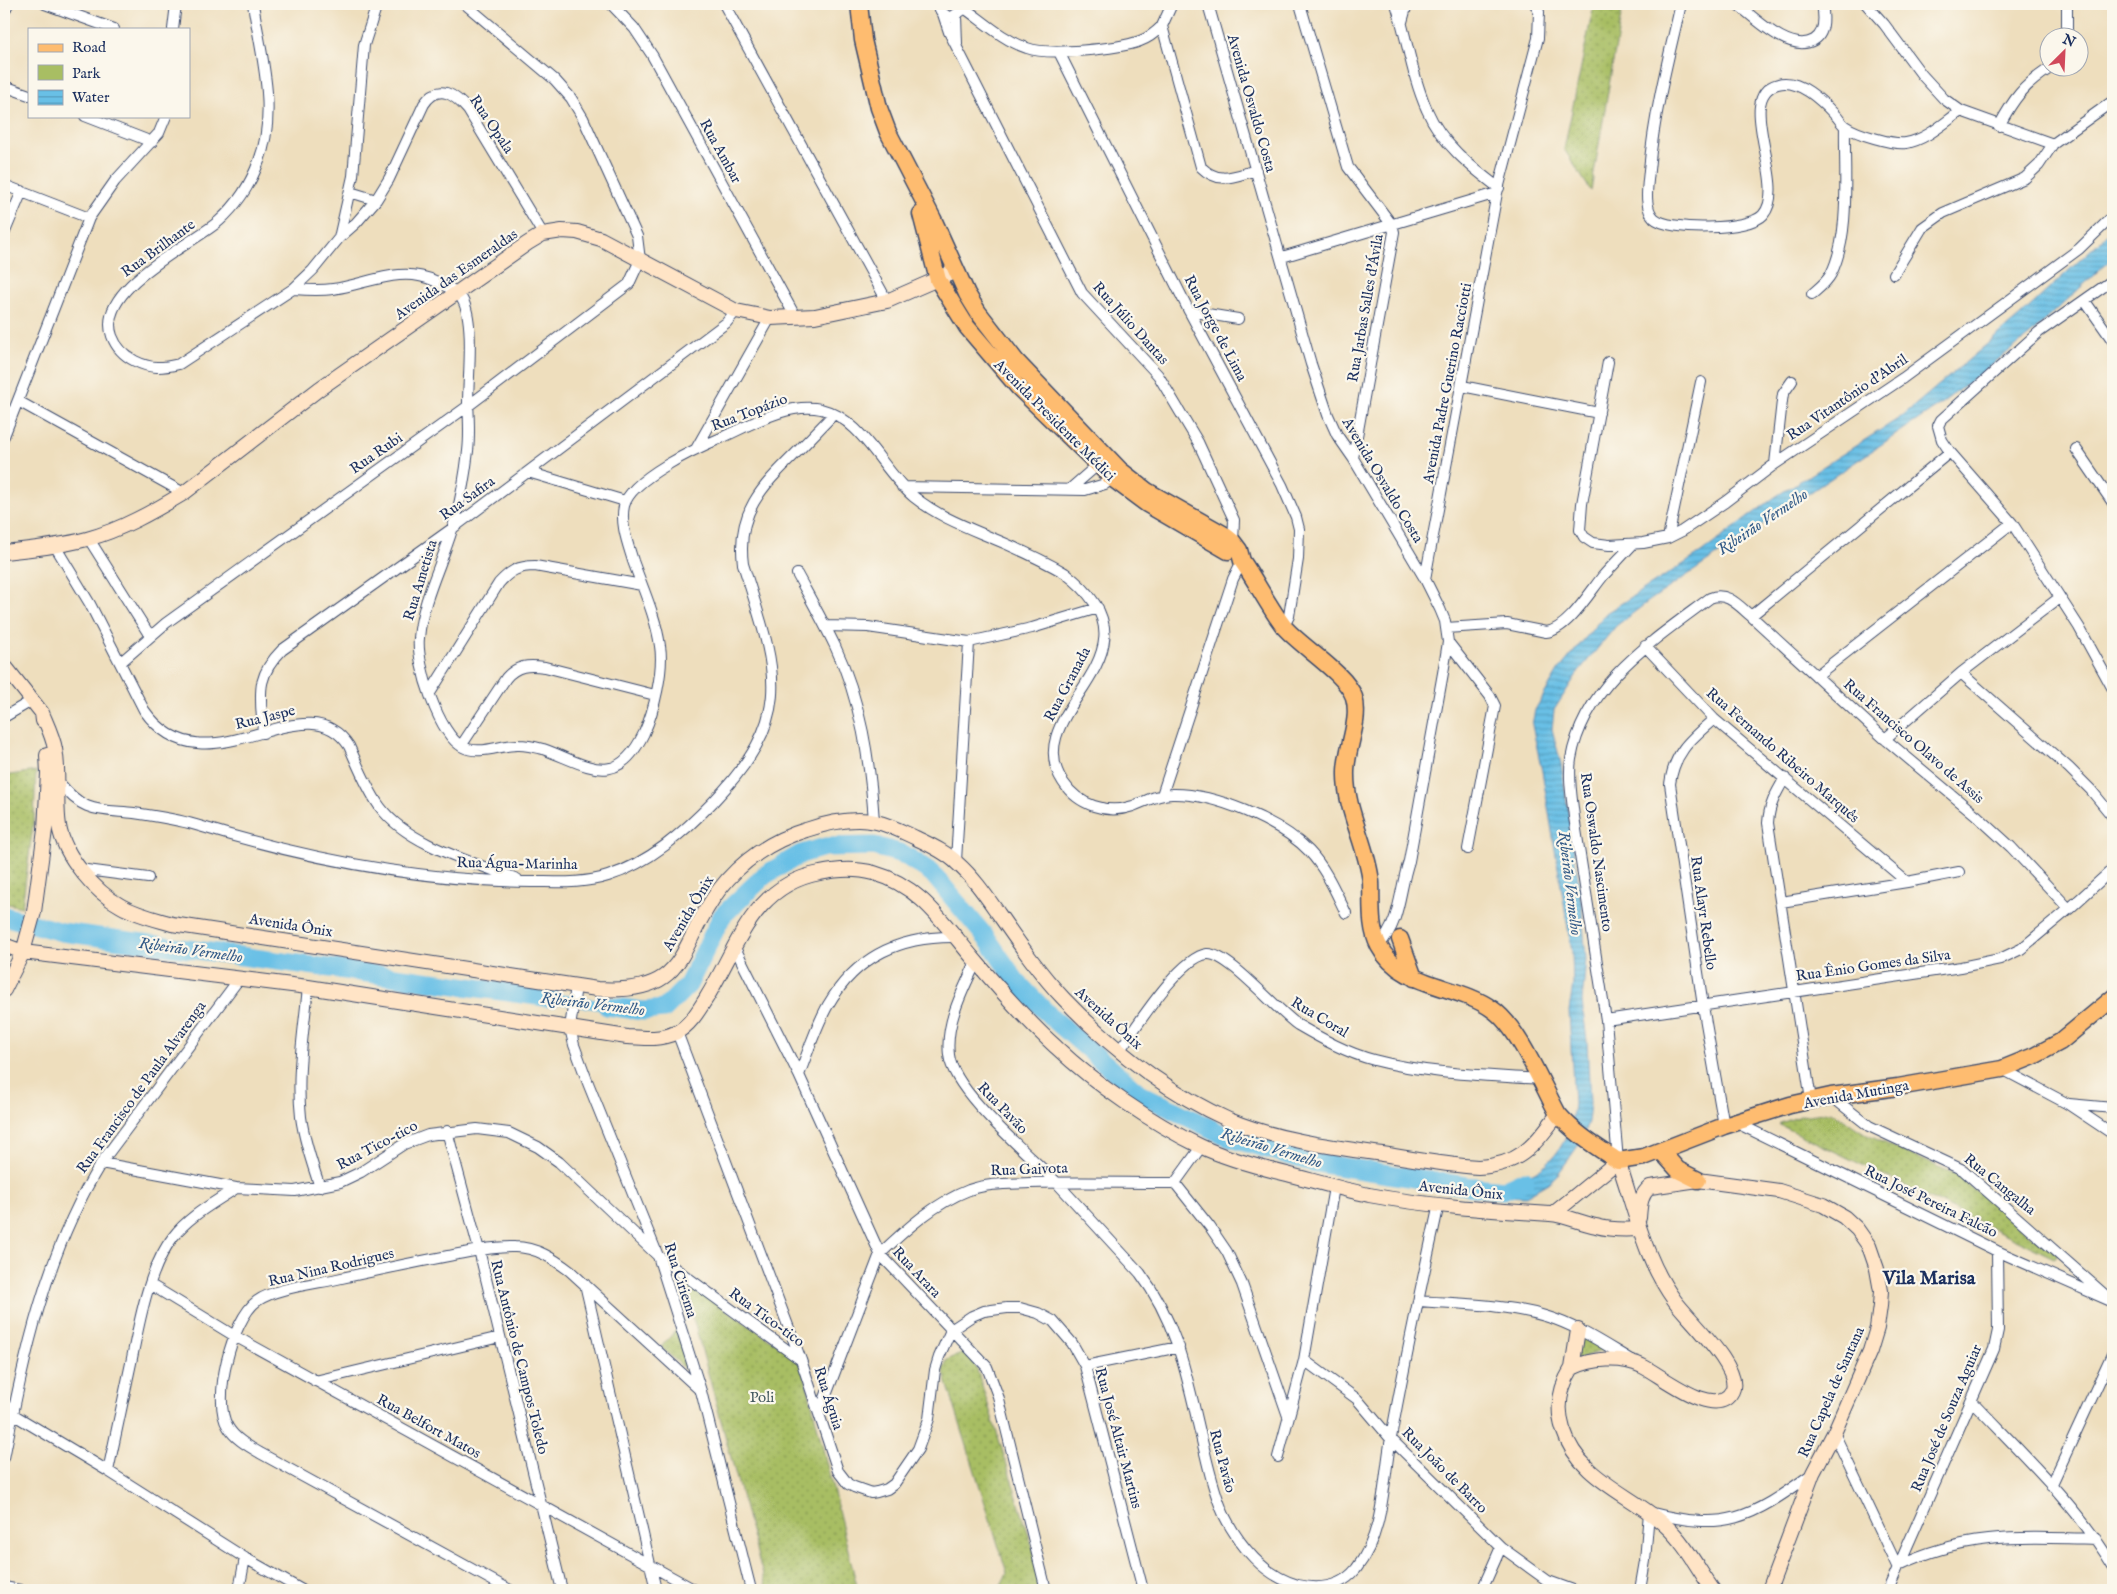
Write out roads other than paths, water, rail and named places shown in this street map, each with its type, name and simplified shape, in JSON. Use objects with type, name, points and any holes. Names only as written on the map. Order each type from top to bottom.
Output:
[{"type":"main road","name":"Avenida Presidente Médici","points":[[850,4],[867,89],[882,131],[918,203],[938,280],[967,327],[1018,388],[1148,504],[1212,541],[1242,561]]},
{"type":"main road","name":"Avenida Presidente Médici","points":[[859,4],[863,40],[879,108],[888,132],[967,294],[993,333],[1102,461]]},
{"type":"main road","name":"Avenida das Esmeraldas","points":[[4,552],[55,546],[89,539],[145,514],[184,493],[319,389],[543,234],[562,231],[588,234],[736,311],[770,318],[815,316],[887,301],[938,280],[952,272],[953,262]]},
{"type":"main road","points":[[938,280],[955,296],[971,322],[981,330],[993,333]]},
{"type":"main road","name":"Avenida Presidente Médici","points":[[1116,474],[1205,523],[1233,542],[1239,550],[1242,561],[1284,626],[1347,685],[1354,699],[1355,715],[1347,758],[1346,784],[1352,815],[1368,863],[1372,922],[1378,945],[1392,962],[1414,978],[1454,991],[1493,1009],[1507,1022],[1563,1119]]},
{"type":"main road","points":[[4,666],[42,713],[55,749],[58,781]]},
{"type":"main road","points":[[4,990],[23,952],[34,912],[46,812],[48,773],[42,713]]},
{"type":"main road","name":"Avenida Ônix","points":[[58,781],[60,833],[68,852],[79,869],[109,898],[133,912],[172,924],[576,988],[639,989],[657,981],[675,967],[713,899],[732,875],[748,859],[778,841],[817,826],[842,822],[874,821],[913,837],[956,862],[974,880],[1062,997],[1119,1051],[1177,1093],[1230,1120],[1262,1132],[1302,1141],[1424,1161],[1478,1167],[1503,1164],[1516,1159],[1563,1119]]},
{"type":"main road","name":"Avenida Ônix","points":[[677,1032],[688,1023],[702,1005],[754,913],[768,898],[784,886],[808,875],[844,870],[874,873],[909,889],[933,909],[976,962],[1058,1049],[1120,1098],[1200,1147],[1253,1165],[1370,1195],[1439,1204],[1553,1214],[1598,1227],[1620,1230],[1638,1229]]},
{"type":"main road","points":[[1400,939],[1414,978]]},
{"type":"main road","points":[[4,945],[23,952],[308,987],[570,1025],[642,1038],[654,1038],[677,1032]]},
{"type":"main road","name":"Avenida Mutinga","points":[[1618,1161],[1644,1157],[1730,1124],[1811,1100],[2002,1069],[2034,1056],[2060,1042],[2113,998]]},
{"type":"main road","points":[[1563,1119],[1591,1144],[1618,1161],[1638,1229],[1658,1274],[1675,1301],[1728,1365],[1734,1382],[1730,1394],[1722,1399],[1706,1401],[1674,1386],[1641,1365],[1612,1360],[1594,1360],[1572,1368]]},
{"type":"main road","points":[[1661,1151],[1678,1170],[1698,1180]]},
{"type":"main road","points":[[1553,1214],[1618,1161]]},
{"type":"main road","name":"Rua Capela de Santana","points":[[1638,1229],[1641,1200],[1645,1191],[1650,1187],[1698,1180],[1779,1191],[1823,1205],[1844,1217],[1857,1229],[1869,1246],[1881,1290],[1877,1328],[1870,1351],[1834,1433],[1813,1473],[1769,1590]]},
{"type":"main road","points":[[1578,1330],[1572,1368],[1560,1391],[1559,1403],[1561,1422],[1570,1449],[1586,1468],[1608,1486],[1649,1512],[1678,1538],[1713,1590]]},
{"type":"street","points":[[4,12],[8,4]]},
{"type":"street","points":[[45,4],[87,24],[109,28]]},
{"type":"street","points":[[173,28],[176,4]]},
{"type":"street","name":"Rua Brilhante","points":[[253,4],[263,61],[268,106],[263,148],[258,163],[240,197],[221,219],[142,275],[129,287],[114,308],[110,321],[114,341],[132,359],[151,367],[168,367],[191,357],[292,289],[313,270],[338,238]]},
{"type":"street","points":[[338,238],[353,176],[364,45],[377,4]]},
{"type":"street","points":[[466,4],[555,80],[571,98],[583,118],[637,236],[640,260]]},
{"type":"street","name":"Rua Ambar","points":[[611,4],[634,28],[652,55],[796,318]]},
{"type":"street","points":[[724,4],[887,301]]},
{"type":"street","points":[[956,16],[961,11],[962,5],[1020,46],[1037,52],[1059,52],[1129,44],[1152,36],[1162,26],[1172,4]]},
{"type":"street","name":"Avenida Osvaldo Costa","points":[[1208,4],[1282,257],[1311,364],[1328,415],[1337,435],[1353,458],[1425,579],[1440,609],[1446,628],[1448,642],[1409,861],[1402,881],[1397,915],[1390,932],[1378,945]]},
{"type":"street","name":"Rua Jarbas Salles d'Ávila","points":[[1300,4],[1348,167],[1392,225],[1394,240],[1353,458]]},
{"type":"street","points":[[1282,257],[1392,225],[1498,190],[1456,151],[1438,130],[1427,111],[1396,4]]},
{"type":"street","points":[[1402,23],[1407,4]]},
{"type":"street","name":"Avenida Padre Guerino Racciotti","points":[[1425,579],[1498,190],[1538,38],[1539,12],[1535,4]]},
{"type":"street","points":[[1681,4],[1657,109],[1650,160],[1648,196],[1648,206],[1654,218],[1669,225],[1708,226],[1749,223],[1762,216],[1769,205],[1771,191],[1762,139],[1760,102],[1763,94],[1771,86],[1780,83],[1797,84],[1834,114],[1845,126],[1875,139],[1893,143],[1906,143],[1920,139],[1961,111]]},
{"type":"street","points":[[1737,4],[1772,32],[1797,44],[1808,44],[1818,38],[1824,14],[1822,4]]},
{"type":"street","points":[[1866,4],[1884,24],[1934,89],[1961,111],[1998,126],[2053,144]]},
{"type":"street","points":[[2067,4],[2067,28]]},
{"type":"street","name":"Rua Júlio Dantas","points":[[940,7],[952,17],[956,16],[957,45]]},
{"type":"street","name":"Rua Júlio Dantas","points":[[940,7],[949,32],[1082,293],[1158,375],[1198,442],[1234,520],[1233,542]]},
{"type":"street","points":[[1162,26],[1201,167],[1209,175],[1218,178],[1228,178],[1256,170]]},
{"type":"street","name":"Rua Jorge de Lima","points":[[1059,52],[1189,311],[1282,485],[1296,517],[1299,529],[1298,559],[1289,616],[1284,626]]},
{"type":"street","points":[[1998,126],[2014,98],[2024,87],[2040,75]]},
{"type":"street","points":[[4,86],[28,95]]},
{"type":"street","name":"Rua Opala","points":[[338,238],[356,223],[376,200],[389,179],[424,104],[432,94],[445,92],[460,101],[474,119],[543,234]]},
{"type":"street","points":[[1894,274],[1922,228],[1943,213],[2025,178],[2039,165],[2053,144],[2113,101]]},
{"type":"street","points":[[90,118],[152,142]]},
{"type":"street","points":[[4,436],[89,218],[115,181],[159,133],[165,118]]},
{"type":"street","points":[[1812,294],[1831,275],[1844,226],[1845,126]]},
{"type":"street","points":[[4,184],[89,218]]},
{"type":"street","points":[[4,234],[22,191]]},
{"type":"street","points":[[350,192],[376,200]]},
{"type":"street","name":"Rua Vitantônio d'Abril","points":[[1599,413],[1581,510],[1580,530],[1584,537],[1593,543],[1609,545],[1633,544],[1668,538],[1682,531],[1725,502],[1775,464],[1903,378],[2079,249],[2113,216]]},
{"type":"street","name":"Rua Rubi","points":[[120,663],[150,636],[468,406],[629,284],[640,260]]},
{"type":"street","points":[[292,289],[334,289],[402,274],[424,276],[457,293]]},
{"type":"street","points":[[2113,280],[2039,332],[1941,420],[1938,426],[1938,430],[1950,452],[2012,523],[2079,627],[2113,689]]},
{"type":"street","name":"Rua Ametista","points":[[457,293],[464,302],[469,326],[468,406],[470,428],[468,454],[453,528],[428,598],[419,632],[419,654],[430,693],[444,726],[461,746]]},
{"type":"street","points":[[2085,301],[2113,341]]},
{"type":"street","name":"Rua Safira","points":[[263,733],[261,684],[272,660],[290,644],[528,472],[726,323],[736,311]]},
{"type":"street","points":[[1189,311],[1238,320]]},
{"type":"street","points":[[696,448],[770,318]]},
{"type":"street","points":[[1462,386],[1599,413],[1608,362]]},
{"type":"street","points":[[1775,464],[1783,394],[1792,381]]},
{"type":"street","points":[[1668,538],[1701,382]]},
{"type":"street","points":[[18,400],[184,493]]},
{"type":"street","name":"Rua Topázio","points":[[625,501],[663,467],[696,448],[767,418],[789,411],[808,408],[834,414],[860,435],[902,487]]},
{"type":"street","name":"Rua Água-Marinha","points":[[58,781],[78,801],[92,808],[170,818],[242,839],[394,870],[456,879],[525,882],[591,880],[626,869],[665,846],[703,812],[741,771],[763,733],[771,710],[774,691],[769,648],[743,564],[742,542],[745,523],[750,506],[766,483],[834,414]]},
{"type":"street","points":[[2076,449],[2113,503]]},
{"type":"street","points":[[1751,616],[1950,452]]},
{"type":"street","points":[[1070,489],[1102,461]]},
{"type":"street","points":[[528,472],[625,501],[623,518],[626,537],[660,646],[661,660],[655,695],[648,723],[636,747],[628,757],[614,767],[604,769],[588,767],[540,748],[526,745],[517,744],[480,750],[470,750],[461,746],[506,678],[514,670],[527,665],[545,667],[655,695]]},
{"type":"street","points":[[902,487],[1085,490],[1096,488],[1116,474]]},
{"type":"street","name":"Rua Granada","points":[[902,487],[917,500],[943,516],[1065,573],[1078,582],[1098,608],[1104,630],[1101,654],[1090,678],[1068,711],[1058,733],[1054,749],[1056,769],[1070,791],[1082,801],[1096,807],[1120,810],[1162,795],[1183,794],[1206,798],[1251,813],[1281,829],[1309,851],[1325,872],[1346,913]]},
{"type":"street","points":[[1816,676],[2012,523]]},
{"type":"street","points":[[89,539],[150,636]]},
{"type":"street","points":[[1446,628],[1507,624],[1552,632],[1570,617],[1604,575],[1633,544]]},
{"type":"street","name":"Rua Jaspe","points":[[55,546],[90,604],[150,718],[162,729],[177,738],[206,745],[237,740],[311,722],[330,726],[346,741],[380,807],[409,834],[428,845],[525,882]]},
{"type":"street","points":[[1162,795],[1233,579],[1242,561]]},
{"type":"street","points":[[430,693],[499,583],[515,569],[524,566],[535,566],[642,585]]},
{"type":"street","points":[[797,574],[835,646],[852,692],[864,737],[871,776],[874,821]]},
{"type":"street","name":"Rua Oswaldo Nascimento","points":[[1618,1161],[1606,1020],[1574,817],[1571,760],[1579,730],[1591,707],[1606,686],[1645,646],[1710,598],[1721,596],[1734,601]]},
{"type":"street","points":[[1886,739],[1961,673],[2060,598]]},
{"type":"street","name":"Rua Francisco Olavo de Assis","points":[[1734,601],[1886,739],[2011,847],[2069,909]]},
{"type":"street","points":[[825,626],[868,627],[969,642],[1032,628],[1098,608]]},
{"type":"street","points":[[956,862],[969,642]]},
{"type":"street","points":[[1448,642],[1490,696],[1494,706],[1468,849]]},
{"type":"street","name":"Rua Fernando Ribeiro Marquês","points":[[1645,646],[1714,719],[1907,882]]},
{"type":"street","points":[[1961,673],[2069,768],[2091,790],[2113,817]]},
{"type":"street","points":[[4,717],[33,700]]},
{"type":"street","name":"Rua Alayr Rebello","points":[[1714,719],[1682,749],[1674,763],[1670,784],[1703,1006],[1730,1124]]},
{"type":"street","points":[[1785,778],[1771,803],[1768,823],[1811,1100]]},
{"type":"street","points":[[79,869],[148,878]]},
{"type":"street","name":"Rua Ênio Gomes da Silva","points":[[1606,1020],[1961,967],[2000,959],[2021,949],[2113,869]]},
{"type":"street","points":[[1781,902],[1958,872]]},
{"type":"street","name":"Avenida Osvaldo Costa","points":[[1392,962],[1400,939],[1397,915]]},
{"type":"street","points":[[799,1075],[828,1004],[857,969],[869,959],[894,946],[931,937],[956,937]]},
{"type":"street","name":"Rua Arara","points":[[734,946],[799,1075],[880,1254],[987,1367],[993,1382],[1046,1590]]},
{"type":"street","name":"Rua Coral","points":[[1119,1051],[1178,973],[1195,959],[1208,954],[1220,957],[1230,964],[1294,1022],[1323,1040],[1356,1053],[1399,1065],[1433,1070],[1539,1079]]},
{"type":"street","name":"Rua Pavão","points":[[976,962],[951,1024],[948,1042],[951,1064],[966,1091],[1056,1182],[1140,1273],[1152,1289],[1170,1322],[1179,1347],[1211,1476],[1224,1514],[1246,1550],[1266,1569],[1290,1583],[1316,1587],[1328,1587],[1340,1583],[1356,1569],[1376,1529],[1391,1439],[1439,1204]]},
{"type":"street","name":"Rua Francisco de Paula Alvarenga","points":[[4,1458],[8,1412],[45,1281],[66,1227],[101,1163],[239,979]]},
{"type":"street","points":[[308,987],[301,1052],[300,1108],[306,1142],[320,1187]]},
{"type":"street","name":"Rua Ciriema","points":[[576,988],[570,1025],[588,1083],[658,1256],[701,1391],[751,1590]]},
{"type":"street","name":"Rua Águia","points":[[677,1032],[801,1360],[820,1412],[830,1450],[842,1477],[854,1487],[866,1492],[877,1492],[887,1489],[898,1480],[908,1466],[925,1434],[929,1419],[935,1370],[951,1330]]},
{"type":"street","points":[[2002,1069],[2068,1104],[2113,1134]]},
{"type":"street","name":"Rua Cangalha","points":[[1831,1096],[1852,1115],[1869,1126],[1963,1170],[2112,1301]]},
{"type":"street","points":[[2068,1104],[2113,1108]]},
{"type":"street","name":"Rua José Pereira Falcão","points":[[1730,1124],[1997,1251],[2112,1301]]},
{"type":"street","name":"Rua Tico-tico","points":[[101,1163],[236,1188],[295,1191],[340,1182],[361,1172],[394,1150],[415,1139],[447,1131],[477,1128],[509,1133],[538,1147],[559,1162],[658,1256],[801,1360]]},
{"type":"street","name":"Rua Antônio de Campos Toledo","points":[[447,1131],[479,1250],[562,1590]]},
{"type":"street","points":[[1200,1147],[1175,1183],[1227,1252],[1245,1291],[1288,1416]]},
{"type":"street","name":"Rua Gaivota","points":[[820,1412],[880,1254],[928,1213],[943,1203],[984,1186],[1056,1182],[1175,1183]]},
{"type":"street","points":[[1278,1457],[1304,1360],[1334,1187]]},
{"type":"street","points":[[108,1471],[139,1327],[163,1252],[184,1224],[236,1188]]},
{"type":"street","name":"Rua Nina Rodrigues","points":[[509,1590],[260,1453],[233,1434],[224,1420],[221,1405],[233,1336],[248,1309],[258,1300],[271,1294],[479,1250],[515,1247],[539,1252],[556,1261],[585,1284],[701,1391]]},
{"type":"street","name":"Rua José de Souza Aguiar","points":[[1888,1590],[1994,1348],[1998,1330],[1997,1251]]},
{"type":"street","points":[[585,1284],[656,1590]]},
{"type":"street","name":"Rua Belfort Matos","points":[[151,1285],[233,1336],[695,1590]]},
{"type":"street","points":[[1418,1301],[1521,1311],[1545,1316],[1578,1330],[1641,1365]]},
{"type":"street","name":"Rua José Altair Martins","points":[[951,1330],[972,1316],[984,1311],[1007,1308],[1029,1310],[1038,1313],[1052,1321],[1064,1332],[1085,1366],[1144,1589]]},
{"type":"street","points":[[316,1381],[500,1337]]},
{"type":"street","points":[[1085,1366],[1179,1347]]},
{"type":"street","points":[[2051,1486],[2111,1366],[2113,1352]]},
{"type":"street","name":"Rua João de Barro","points":[[1304,1360],[1357,1399],[1391,1439],[1501,1547],[1548,1581],[1573,1590]]},
{"type":"street","points":[[1972,1401],[2051,1486],[2096,1539],[2113,1566]]},
{"type":"street","points":[[8,1412],[108,1471],[245,1558],[302,1590]]},
{"type":"street","points":[[1834,1433],[1897,1566],[1938,1549],[1993,1538],[2096,1539]]},
{"type":"street","points":[[1640,1590],[1645,1561],[1649,1512],[1681,1520],[1704,1522],[1740,1517],[1789,1490],[1813,1473]]},
{"type":"street","points":[[1482,1590],[1501,1547]]},
{"type":"street","points":[[239,1590],[245,1558]]},
{"type":"street","points":[[4,1587],[20,1590]]},
{"type":"water","name":"Ribeirão Vermelho","points":[[2113,229],[2113,257],[2030,335],[1934,409],[1649,601],[1616,626],[1579,671],[1554,710],[1552,729],[1561,764],[1581,900],[1586,959],[1582,1002],[1587,1041],[1590,1103],[1588,1122],[1580,1143],[1558,1174],[1548,1183],[1524,1197],[1508,1196],[1503,1190],[1509,1181],[1536,1171],[1547,1164],[1555,1154],[1568,1132],[1574,1104],[1569,1011],[1573,984],[1572,952],[1542,771],[1532,725],[1535,710],[1558,671],[1606,613],[1701,553],[1775,497],[1901,417],[2019,317]]},
{"type":"waterway","name":"Ribeirão Vermelho","points":[[607,1006],[643,1011],[664,1009],[688,985],[722,916],[765,875],[801,854],[825,847],[874,846],[903,854],[932,873],[988,940],[1016,981],[1050,1016],[1139,1093],[1230,1138],[1311,1162],[1503,1190],[1525,1180]]},
{"type":"waterway","name":"Ribeirão Vermelho","points":[[4,916],[62,932],[552,998]]},
{"type":"waterway","name":"Ribeirão Vermelho","points":[[552,998],[607,1006]]},
{"type":"district","name":"Vila Marisa","points":[[1929,1277]]},
{"type":"park label","name":"Poli","points":[[762,1397]]}]
